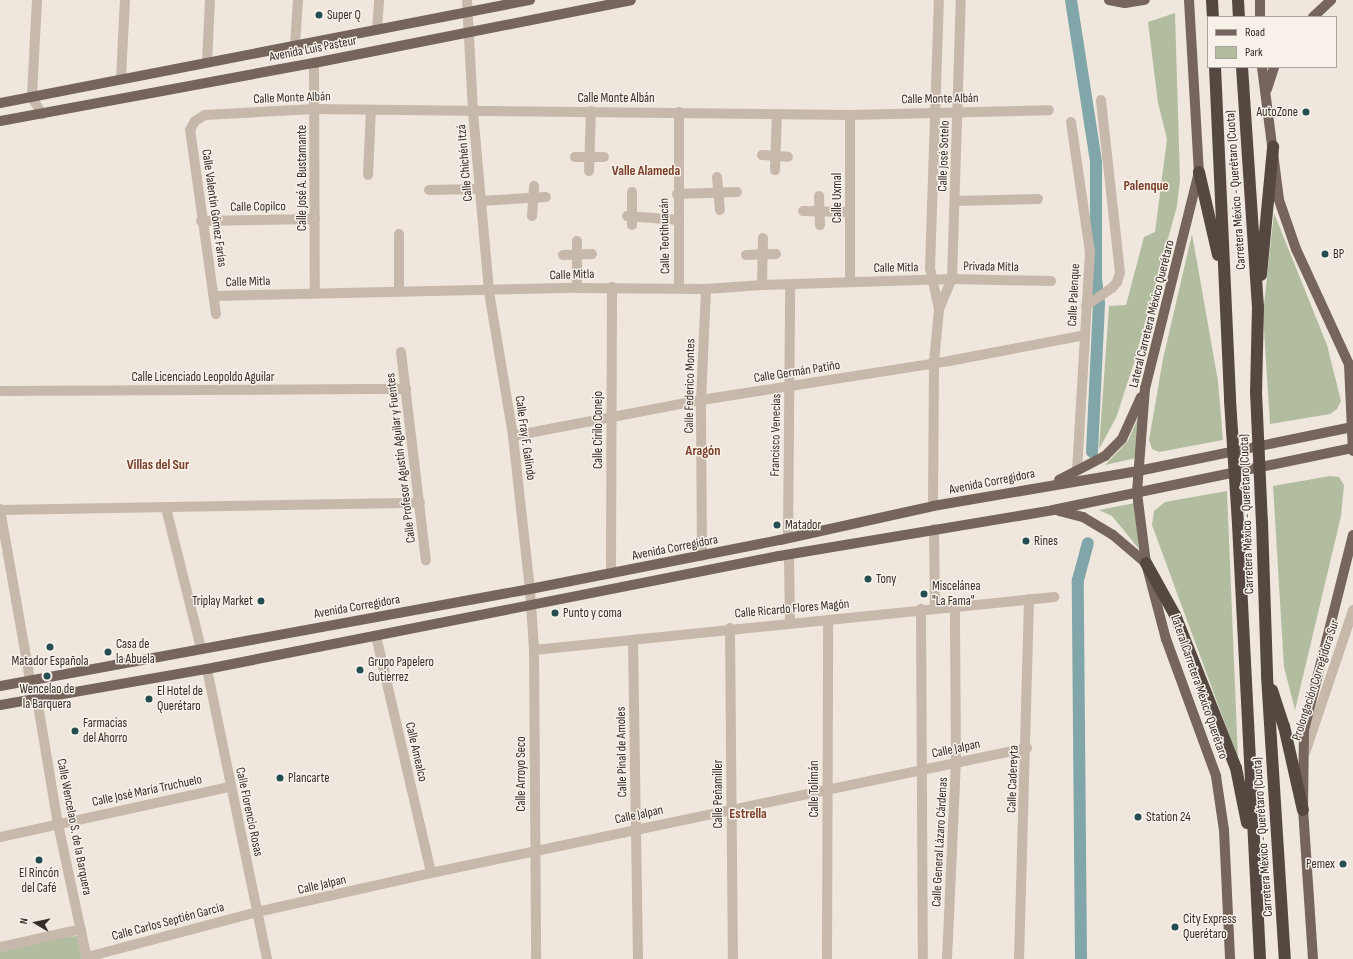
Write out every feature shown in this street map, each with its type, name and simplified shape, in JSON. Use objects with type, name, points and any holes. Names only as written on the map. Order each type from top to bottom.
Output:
[{"type":"highway","points":[[1212,0],[1213,16]]},
{"type":"highway","points":[[1238,0],[1239,16]]},
{"type":"highway","name":"Carretera México - Querétaro (Cuota)","points":[[1215,68],[1230,400],[1238,524],[1260,959]]},
{"type":"highway","name":"Carretera México - Querétaro (Cuota)","points":[[1242,68],[1258,306],[1256,392],[1267,676],[1285,959]]},
{"type":"highway","points":[[1258,306],[1273,147]]},
{"type":"highway","points":[[1199,172],[1224,280]]},
{"type":"highway","points":[[1146,563],[1175,615],[1236,768],[1255,862]]},
{"type":"highway","points":[[1267,676],[1284,726],[1303,810]]},
{"type":"highway","points":[[1253,959],[1257,904]]},
{"type":"main road","name":"Avenida Luis Pasteur","points":[[0,103],[121,78],[530,0]]},
{"type":"main road","name":"Avenida Luis Pasteur","points":[[0,121],[314,63],[468,31],[630,0]]},
{"type":"main road","points":[[1110,0],[1125,3],[1145,0]]},
{"type":"main road","name":"Lateral Carretera México Querétaro","points":[[1189,0],[1199,172],[1145,388],[1137,494],[1146,563],[1166,639],[1216,776],[1224,830],[1230,959]]},
{"type":"main road","points":[[1260,0],[1260,16]]},
{"type":"main road","points":[[1314,16],[1331,0]]},
{"type":"main road","points":[[1262,68],[1279,200],[1291,235],[1351,366],[1353,451]]},
{"type":"main road","points":[[1266,91],[1274,68]]},
{"type":"main road","points":[[1051,484],[1105,456],[1122,439],[1145,388]]},
{"type":"main road","name":"Avenida Corregidora","points":[[0,686],[530,589],[702,556],[933,506],[1051,484],[1138,471],[1352,427]]},
{"type":"main road","points":[[0,705],[207,669],[789,555],[934,529],[1053,510],[1137,494],[1353,448]]},
{"type":"main road","points":[[1053,510],[1083,517],[1113,534],[1146,563]]},
{"type":"main road","points":[[1313,959],[1303,810],[1304,730],[1353,534]]},
{"type":"street","points":[[37,0],[32,97],[42,114]]},
{"type":"street","points":[[121,78],[125,0]]},
{"type":"street","points":[[207,62],[210,0]]},
{"type":"street","points":[[295,45],[298,0]]},
{"type":"street","points":[[377,30],[379,0]]},
{"type":"street","name":"Calle Chichén Itzá","points":[[467,0],[469,11],[468,31],[473,112],[489,292]]},
{"type":"street","name":"Calle José Sotelo","points":[[939,0],[931,280],[939,309]]},
{"type":"street","name":"Calle José Sotelo","points":[[933,506],[934,362],[939,309],[952,279],[956,201],[961,0]]},
{"type":"street","name":"Calle José A. Bustamante","points":[[314,63],[315,293]]},
{"type":"street","points":[[1090,303],[1112,288],[1117,282],[1120,273],[1101,100]]},
{"type":"street","name":"Calle Monte Albán","points":[[190,130],[195,121],[205,115],[314,109],[473,112],[591,111],[850,115],[937,111],[1049,110]]},
{"type":"street","points":[[368,175],[371,110]]},
{"type":"street","points":[[589,172],[591,111]]},
{"type":"street","name":"Calle Teotihuacán","points":[[679,112],[677,194],[679,220],[679,288]]},
{"type":"street","points":[[776,170],[777,114]]},
{"type":"street","name":"Calle Uxmal","points":[[850,115],[850,282]]},
{"type":"street","name":"Calle Palenque","points":[[1071,122],[1090,252],[1090,303],[1085,335],[1077,471]]},
{"type":"street","name":"Calle Valentín Gómez Farías","points":[[190,130],[201,221],[216,314]]},
{"type":"street","points":[[762,155],[788,157]]},
{"type":"street","points":[[576,157],[604,156]]},
{"type":"street","points":[[717,177],[720,210]]},
{"type":"street","points":[[532,216],[534,186]]},
{"type":"street","points":[[429,190],[479,189]]},
{"type":"street","points":[[632,192],[630,219],[679,220]]},
{"type":"street","points":[[677,194],[737,192]]},
{"type":"street","points":[[819,196],[820,225]]},
{"type":"street","points":[[481,201],[546,197]]},
{"type":"street","points":[[956,201],[1038,199]]},
{"type":"street","points":[[803,211],[849,212]]},
{"type":"street","name":"Calle Copilco","points":[[201,221],[315,219]]},
{"type":"street","points":[[399,234],[399,292]]},
{"type":"street","points":[[762,285],[763,238]]},
{"type":"street","points":[[577,241],[577,288]]},
{"type":"street","points":[[563,255],[592,254]]},
{"type":"street","points":[[746,255],[776,254]]},
{"type":"street","name":"Privada Mitla","points":[[931,280],[1051,281]]},
{"type":"street","name":"Calle Mitla","points":[[214,296],[315,293],[489,292],[612,287],[706,289],[762,285],[931,280]]},
{"type":"street","name":"Francisco Venecias","points":[[788,538],[790,285]]},
{"type":"street","name":"Calle Cirilo Conejo","points":[[611,573],[612,287]]},
{"type":"street","name":"Calle Federico Montes","points":[[702,556],[701,400],[706,289]]},
{"type":"street","name":"Calle Fray F. Galindo","points":[[489,292],[513,436],[530,589]]},
{"type":"street","name":"Calle Germán Patiño","points":[[513,436],[701,400],[934,362],[1085,335]]},
{"type":"street","name":"Calle Profesor Agustín Aguilar y Fuentes","points":[[401,352],[426,561]]},
{"type":"street","name":"Calle Licenciado Leopoldo Aguilar","points":[[0,392],[406,389]]},
{"type":"street","points":[[30,680],[0,510],[420,503]]},
{"type":"street","points":[[166,508],[201,648]]},
{"type":"street","points":[[934,529],[935,607]]},
{"type":"street","points":[[789,555],[790,623]]},
{"type":"street","name":"Calle Arroyo Seco","points":[[530,589],[529,607],[534,650],[534,852],[536,959]]},
{"type":"street","name":"Calle Ricardo Flores Magón","points":[[534,650],[633,641],[730,628],[828,620],[935,607],[1054,596]]},
{"type":"street","name":"Calle Cadereyta","points":[[1019,959],[1027,748],[1029,599]]},
{"type":"street","name":"Calle General Lázaro Cárdenas","points":[[948,959],[956,762],[955,605]]},
{"type":"street","name":"Calle General Lázaro Cárdenas","points":[[920,609],[923,959]]},
{"type":"street","name":"Prolongación Corregidora Sur","points":[[1303,759],[1353,610]]},
{"type":"street","name":"Calle Tolimán","points":[[827,959],[828,620]]},
{"type":"street","name":"Calle Peñamiller","points":[[730,628],[733,959]]},
{"type":"street","name":"Calle Amealco","points":[[376,636],[431,873]]},
{"type":"street","name":"Calle Pinal de Amoles","points":[[633,641],[638,959]]},
{"type":"street","name":"Calle Florencio Rosas","points":[[207,669],[230,787],[267,959]]},
{"type":"street","name":"Calle Wencelao S. de la Barquera","points":[[37,699],[58,824],[87,958]]},
{"type":"street","name":"Calle Jalpan","points":[[257,912],[431,873],[534,852],[636,828],[1027,748]]},
{"type":"street","name":"Calle José María Truchuelo","points":[[0,837],[230,787]]},
{"type":"street","name":"Calle Carlos Septién García","points":[[87,958],[257,912]]},
{"type":"street","points":[[0,947],[81,929]]},
{"type":"green space","points":[[1175,13],[1180,180],[1177,206],[1134,363],[1116,418],[1099,449],[1109,306],[1126,305],[1144,237],[1155,232],[1167,139],[1158,103],[1148,22]]},
{"type":"green space","points":[[1274,213],[1327,345],[1341,401],[1337,409],[1330,414],[1270,424],[1263,314]]},
{"type":"green space","points":[[1192,234],[1218,381],[1223,440],[1159,452],[1152,449],[1149,440],[1163,359]]},
{"type":"green space","points":[[1140,413],[1136,458],[1105,465],[1128,441]]},
{"type":"green space","points":[[1330,476],[1339,477],[1344,485],[1341,516],[1295,710],[1284,667],[1273,486]]},
{"type":"green space","points":[[1227,491],[1238,759],[1152,525],[1154,511],[1165,502]]},
{"type":"green space","points":[[1135,503],[1139,549],[1112,516],[1099,510]]},
{"type":"green space","points":[[77,936],[82,959],[0,959],[0,952],[63,937]]},
{"type":"waterway","points":[[1071,0],[1096,162],[1096,279],[1099,304],[1092,452]]},
{"type":"waterway","points":[[1081,959],[1078,580],[1088,543]]},
{"type":"place","name":"Super Q","points":[[319,15]]},
{"type":"place","name":"AutoZone","points":[[1306,112]]},
{"type":"place","name":"BP","points":[[1325,254]]},
{"type":"place","name":"Matador","points":[[777,525]]},
{"type":"place","name":"Rines","points":[[1026,541]]},
{"type":"place","name":"Tony","points":[[868,579]]},
{"type":"place","name":"Miscelánea \"La Fama\"","points":[[924,594]]},
{"type":"place","name":"Triplay Market","points":[[261,601]]},
{"type":"place","name":"Punto y coma","points":[[555,613]]},
{"type":"place","name":"Matador Española","points":[[50,647]]},
{"type":"place","name":"Casa de la Abuela","points":[[108,652]]},
{"type":"place","name":"Grupo Papelero Gutierrez","points":[[360,670]]},
{"type":"place","name":"Wencelao de la Barquera","points":[[47,676]]},
{"type":"place","name":"El Hotel de Querétaro","points":[[149,699]]},
{"type":"place","name":"Farmacias del Ahorro","points":[[75,731]]},
{"type":"place","name":"Plancarte","points":[[280,778]]},
{"type":"place","name":"Station 24","points":[[1138,817]]},
{"type":"place","name":"El Rincón del Café","points":[[39,860]]},
{"type":"place","name":"Pemex","points":[[1343,864]]},
{"type":"place","name":"City Express Querétaro","points":[[1175,927]]},
{"type":"district","name":"Valle Alameda","points":[[646,171]]},
{"type":"district","name":"Palenque","points":[[1146,186]]},
{"type":"district","name":"Aragón","points":[[703,451]]},
{"type":"district","name":"Villas del Sur","points":[[158,465]]},
{"type":"district","name":"Estrella","points":[[748,814]]}]
